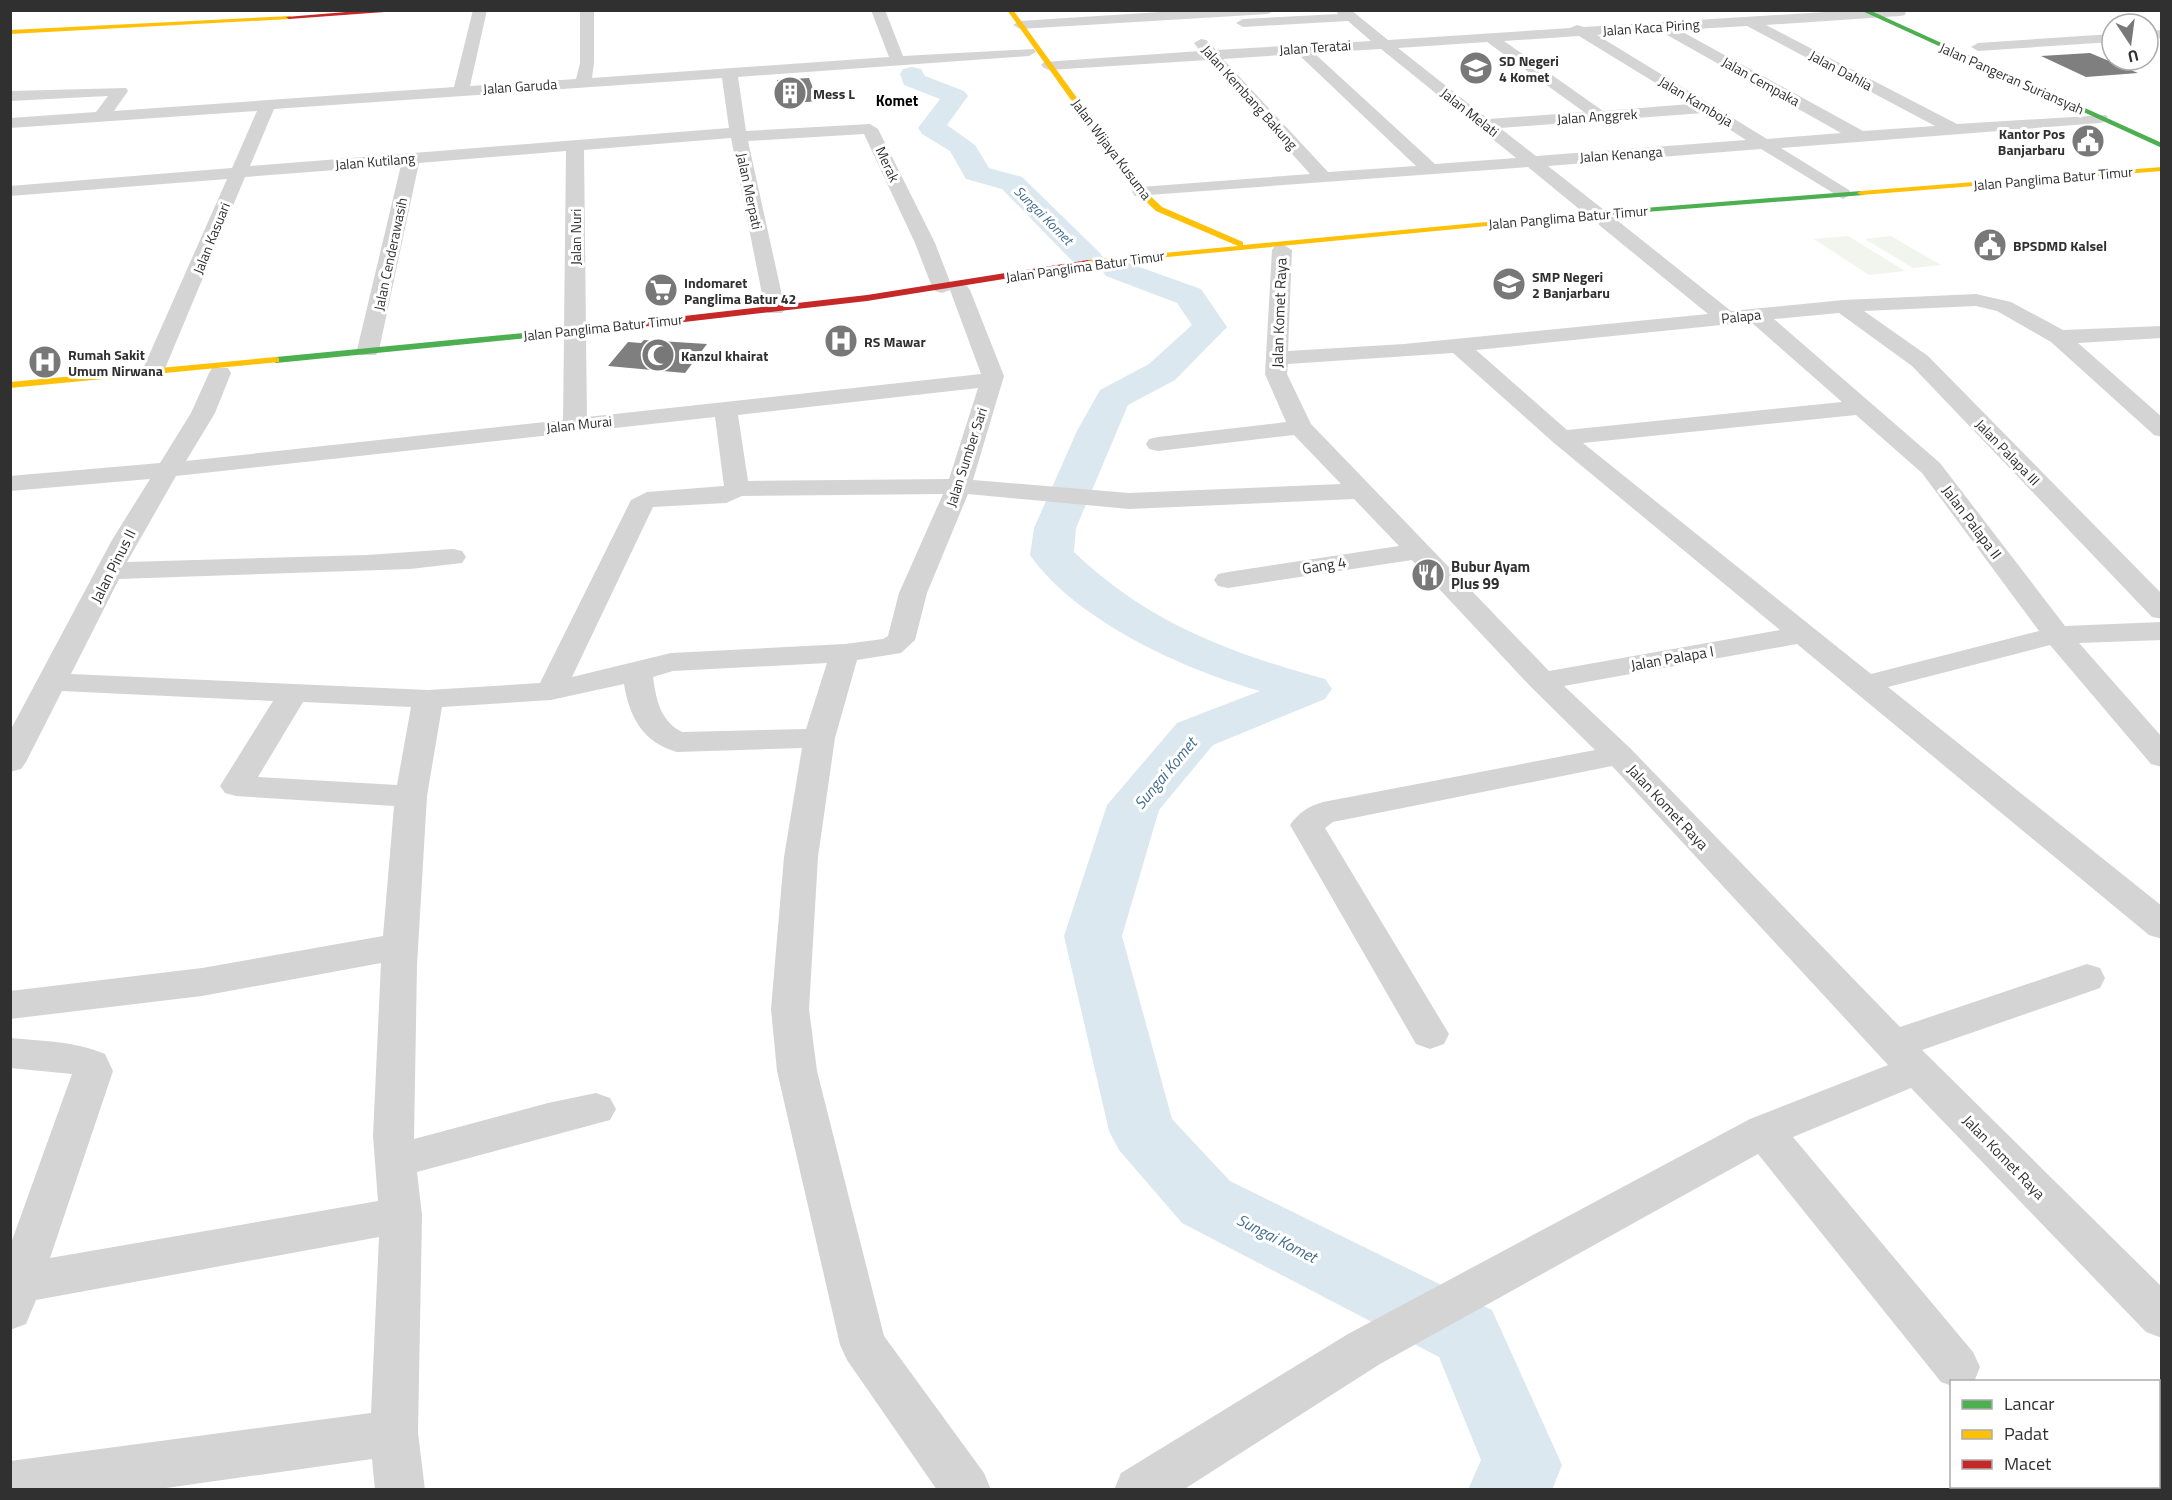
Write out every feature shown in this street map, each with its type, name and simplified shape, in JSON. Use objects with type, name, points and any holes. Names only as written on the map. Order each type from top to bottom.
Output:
[{"type":"main road","points":[[10,30],[343,10]]},
{"type":"main road","points":[[10,30],[409,10]]},
{"type":"main road","name":"Jalan Wijaya Kusuma","points":[[1000,10],[1029,52],[1141,192],[1159,209],[1246,246]]},
{"type":"main road","name":"Jalan Wijaya Kusuma","points":[[1010,10],[1049,65],[1129,193],[1169,232],[1183,253]]},
{"type":"main road","name":"Jalan Pangeran Suriansyah","points":[[1899,11],[2063,85]]},
{"type":"main road","name":"Jalan Pangeran Suriansyah","points":[[1867,12],[2162,146]]},
{"type":"main road","name":"Jalan Panglima Batur Timur","points":[[10,392],[220,373],[575,334],[951,289],[1093,262],[1246,246],[1988,187],[2042,179],[2162,169]]},
{"type":"main road","name":"Jalan Panglima Batur Timur","points":[[1798,202],[1843,194],[2055,185],[2162,177]]},
{"type":"main road","points":[[2042,179],[2043,182],[2055,185]]},
{"type":"main road","name":"Jalan Panglima Batur Timur","points":[[575,334],[728,323],[1092,270],[1601,217]]},
{"type":"main road","name":"Jalan Panglima Batur Timur","points":[[10,385],[368,350],[434,348]]},
{"type":"street","points":[[461,91],[480,10]]},
{"type":"street","points":[[583,82],[587,63],[587,10]]},
{"type":"street","points":[[878,10],[897,60]]},
{"type":"street","points":[[1182,21],[1268,10]]},
{"type":"street","name":"Jalan Dahlia","points":[[1728,10],[1954,129]]},
{"type":"street","name":"Jalan Kaca Piring","points":[[1581,32],[1899,11]]},
{"type":"street","points":[[1020,25],[1346,14]]},
{"type":"street","name":"Jalan Melati","points":[[1346,14],[1533,161],[1726,318]]},
{"type":"street","name":"Jalan Kamboja","points":[[1556,16],[1843,194]]},
{"type":"street","name":"Jalan Kembang Bakung","points":[[1182,21],[1323,177]]},
{"type":"street","name":"Jalan Cempaka","points":[[1663,27],[1859,136]]},
{"type":"street","name":"Jalan Teratai","points":[[1049,65],[1581,32]]},
{"type":"street","points":[[1488,36],[1599,116]]},
{"type":"street","points":[[1978,47],[2100,39]]},
{"type":"street","points":[[1301,49],[1431,170]]},
{"type":"street","name":"Jalan Garuda","points":[[10,123],[729,71],[1029,52]]},
{"type":"street","name":"Jalan Merpati","points":[[729,71],[739,134],[775,309]]},
{"type":"street","points":[[10,96],[120,91],[101,117]]},
{"type":"street","name":"Jalan Kasuari","points":[[153,371],[184,306],[237,172],[268,105]]},
{"type":"street","name":"Jalan Anggrek","points":[[1486,124],[1707,108]]},
{"type":"street","name":"Jalan Kenanga","points":[[1141,192],[2100,118]]},
{"type":"street","name":"Merak","points":[[739,134],[870,129],[951,289]]},
{"type":"street","name":"Jalan Kutilang","points":[[10,191],[575,144],[739,134]]},
{"type":"street","name":"Jalan Nuri","points":[[575,144],[575,424]]},
{"type":"street","name":"Jalan Cenderawasih","points":[[368,350],[411,158]]},
{"type":"street","name":"Jalan Komet Raya","points":[[1282,250],[1276,374],[1300,427],[1542,681],[1619,755],[1905,1057],[2162,1318]]},
{"type":"street","name":"Jalan Sumber Sari","points":[[845,653],[884,650],[901,640],[913,593],[959,486],[993,371],[951,289]]},
{"type":"street","name":"Palapa","points":[[1276,358],[1404,351],[1843,306],[1976,300],[2004,306],[2059,338],[2162,430]]},
{"type":"street","name":"Jalan Palapa III","points":[[1843,306],[1920,361],[2162,611]]},
{"type":"street","name":"Jalan Palapa II","points":[[1755,314],[1931,468],[2057,635],[2162,757]]},
{"type":"street","points":[[2059,338],[2162,332]]},
{"type":"street","points":[[1456,345],[1562,438],[1801,635],[2162,926]]},
{"type":"street","name":"Jalan Pinus II","points":[[10,762],[125,540],[203,413],[220,373]]},
{"type":"street","name":"Jalan Murai","points":[[10,484],[168,470],[990,380]]},
{"type":"street","points":[[1562,438],[1863,407]]},
{"type":"street","points":[[725,408],[736,489]]},
{"type":"street","points":[[1158,444],[1300,427]]},
{"type":"street","points":[[551,691],[641,503],[647,500],[726,495],[736,489],[959,486],[1120,501],[1359,491]]},
{"type":"street","name":"Gang 4","points":[[1228,580],[1419,551]]},
{"type":"street","points":[[110,571],[162,567],[351,565],[453,557]]},
{"type":"street","points":[[1862,685],[2057,635],[2162,631]]},
{"type":"street","name":"Jalan Palapa I","points":[[1542,681],[1801,635]]},
{"type":"street","points":[[53,682],[428,699],[551,691],[671,662],[845,653],[819,738],[801,857],[790,1009],[797,1071],[863,1345],[967,1490]]},
{"type":"street","points":[[637,672],[642,706],[658,732],[677,742],[819,738]]},
{"type":"street","points":[[294,692],[236,786],[411,796]]},
{"type":"street","points":[[400,1490],[394,1433],[401,1215],[393,1136],[401,946],[411,796],[428,699]]},
{"type":"street","points":[[1430,1034],[1307,825],[1323,813],[1619,755]]},
{"type":"street","points":[[10,1005],[202,982],[401,946]]},
{"type":"street","points":[[1138,1490],[1364,1349],[1764,1131],[1905,1057],[2087,978]]},
{"type":"street","points":[[10,1053],[80,1060],[91,1065],[93,1071],[18,1274],[401,1215]]},
{"type":"street","points":[[396,1161],[548,1119],[596,1109]]},
{"type":"street","points":[[1764,1131],[1957,1366]]},
{"type":"street","points":[[10,1485],[394,1433]]},
{"type":"shaded area","points":[[1848,236],[1905,271],[1869,275],[1814,239]]},
{"type":"shaded area","points":[[1891,236],[1941,265],[1913,268],[1865,239]]},
{"type":"building","points":[[2090,53],[2100,57],[2100,72],[2138,73],[2086,77],[2041,56]]},
{"type":"building","points":[[809,78],[818,101],[784,104],[777,80]]},
{"type":"building","name":"Kanzul khairat","points":[[644,340],[707,344],[685,373],[608,366],[628,342],[641,343]]},
{"type":"waterway","name":"Sungai Komet","points":[[912,74],[913,80],[955,96],[931,128],[947,135],[960,145],[970,157],[976,173],[1012,183],[1088,259]]},
{"type":"waterway","name":"Sungai Komet","points":[[1117,269],[1189,296],[1210,327],[1162,372],[1113,398],[1096,431],[1055,528],[1052,555],[1089,591],[1176,645],[1245,672],[1308,689],[1195,734],[1134,805],[1093,936],[1142,1131],[1206,1202],[1466,1334],[1523,1465],[1508,1490]]},
{"type":"traffic: fast","points":[[1863,10],[2162,146]]},
{"type":"traffic: fast","points":[[1581,215],[1861,193]]},
{"type":"traffic: fast","points":[[276,360],[615,327]]},
{"type":"traffic: slow","points":[[1010,10],[1141,192],[1159,209],[1240,244]]},
{"type":"traffic: slow","points":[[10,32],[289,17]]},
{"type":"traffic: slow","points":[[1861,193],[2162,169]]},
{"type":"traffic: slow","points":[[1088,263],[1581,215]]},
{"type":"traffic: slow","points":[[10,385],[276,360]]},
{"type":"traffic: jam","points":[[289,17],[409,10]]},
{"type":"traffic: jam","points":[[615,327],[867,298],[1088,263]]},
{"type":"place","name":"SD Negeri 4 Komet","points":[[1476,68]]},
{"type":"place","name":"Mess L","points":[[790,93]]},
{"type":"place","name":"Kantor Pos Banjarbaru","points":[[2088,141]]},
{"type":"place","name":"BPSDMD Kalsel","points":[[1990,245]]},
{"type":"place","name":"SMP Negeri 2 Banjarbaru","points":[[1509,284]]},
{"type":"place","name":"Indomaret Panglima Batur 42","points":[[661,290]]},
{"type":"place","name":"RS Mawar","points":[[841,341]]},
{"type":"place","name":"Kanzul khairat","points":[[658,355]]},
{"type":"place","name":"Rumah Sakit Umum Nirwana","points":[[45,362]]},
{"type":"place","name":"Bubur Ayam Plus 99","points":[[1428,575]]},
{"type":"district","name":"Komet","points":[[897,100]]}]
